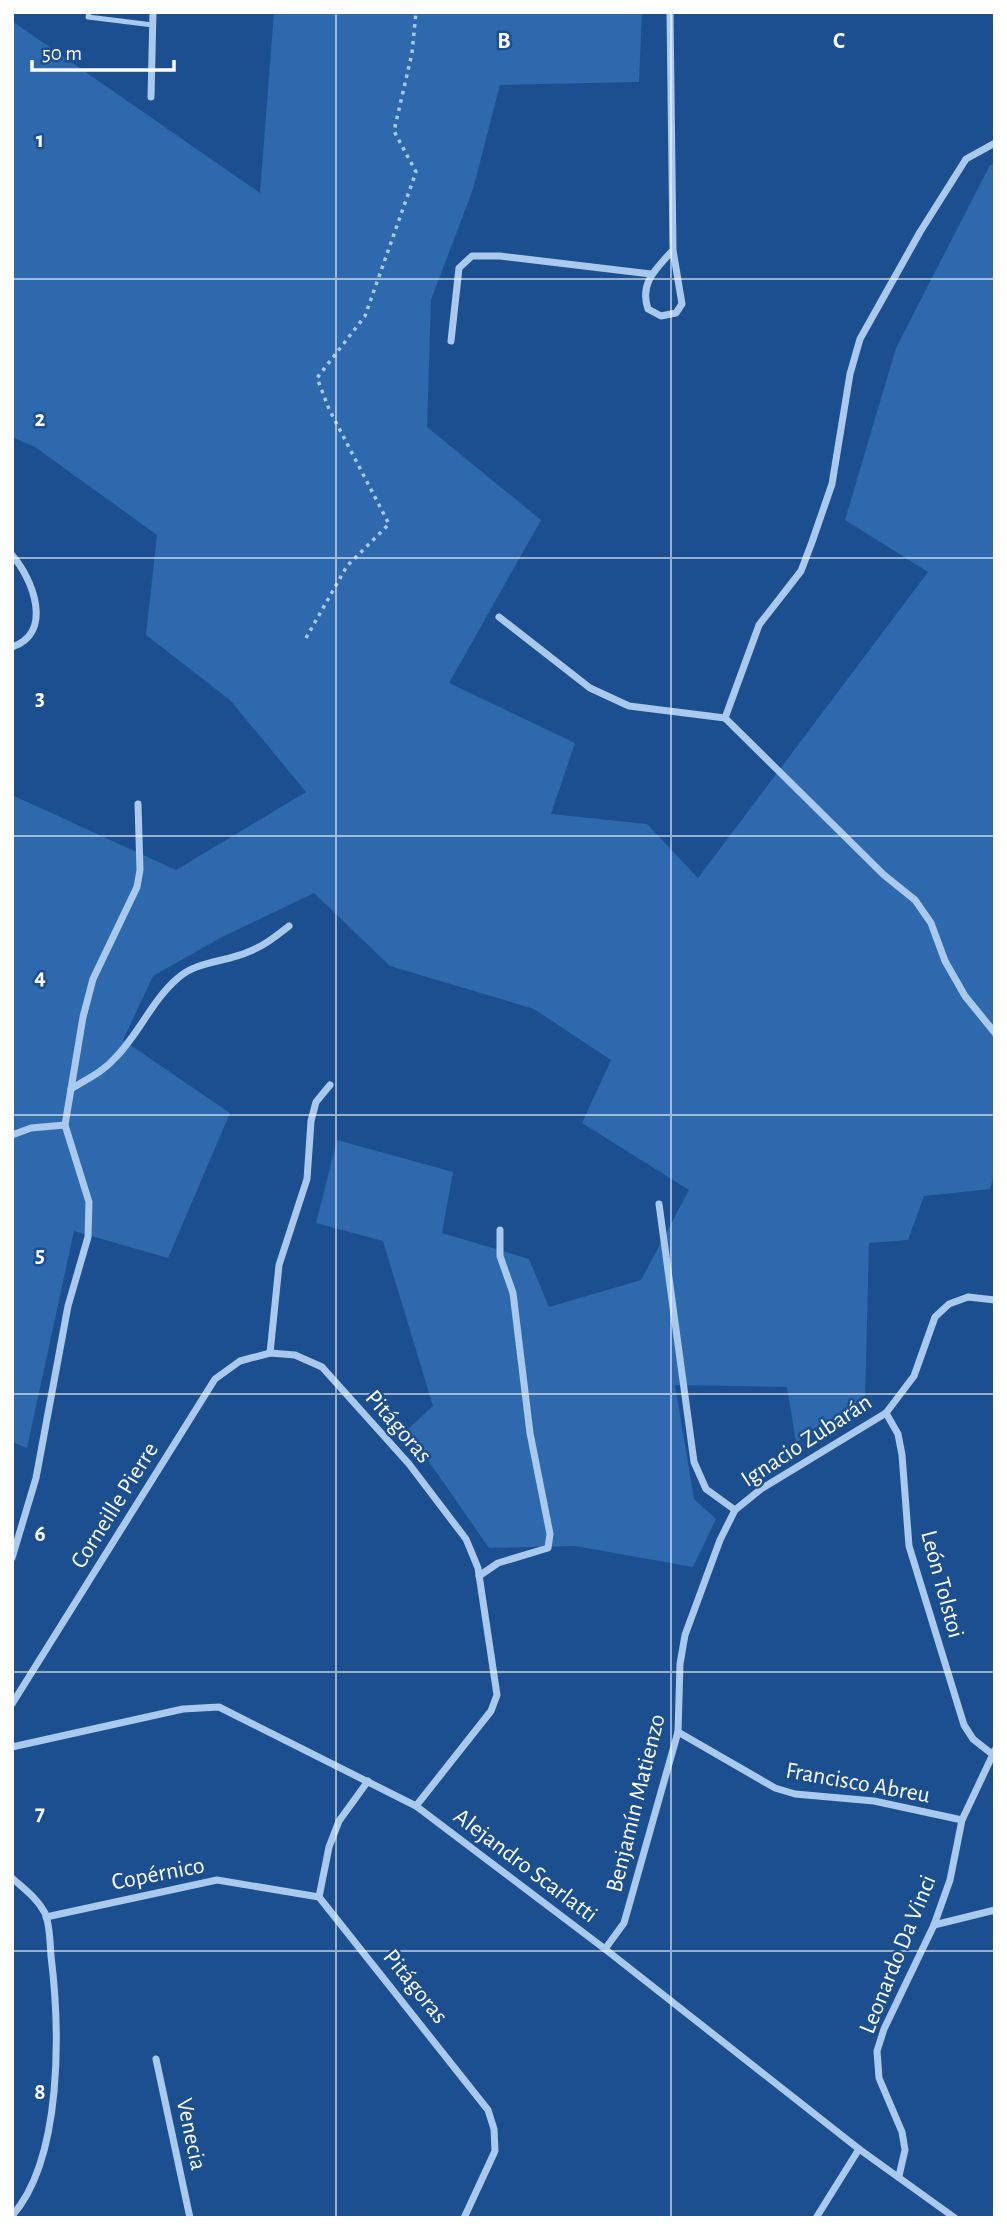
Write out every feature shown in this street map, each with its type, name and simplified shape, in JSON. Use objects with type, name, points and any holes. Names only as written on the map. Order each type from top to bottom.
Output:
[{"type":"street","points":[[151,97],[153,12]]},
{"type":"street","points":[[670,12],[673,250],[682,304],[676,313],[661,316],[648,309],[645,290],[652,274],[673,250]]},
{"type":"street","points":[[725,718],[759,625],[801,571],[812,542],[832,484],[850,373],[860,339],[914,243],[967,159],[995,143]]},
{"type":"street","points":[[451,341],[459,268],[472,256],[500,256],[652,274]]},
{"type":"street","points":[[12,555],[26,571],[34,591],[35,620],[32,633],[24,643],[12,648]]},
{"type":"street","points":[[499,617],[590,688],[620,702],[690,716],[725,718],[884,875],[915,900],[931,923],[945,961],[965,996],[995,1033]]},
{"type":"street","points":[[12,1558],[36,1478],[68,1306],[88,1237],[89,1202],[65,1125],[93,979],[138,887],[138,804]]},
{"type":"street","points":[[71,1088],[103,1070],[117,1056],[164,992],[180,976],[191,970],[247,953],[264,945],[289,926]]},
{"type":"street","points":[[270,1353],[279,1265],[307,1179],[311,1121],[316,1102],[330,1085]]},
{"type":"street","points":[[12,1135],[31,1128],[65,1125]]},
{"type":"street","points":[[659,1205],[694,1462],[706,1489],[735,1510]]},
{"type":"street","points":[[479,1576],[498,1563],[548,1548],[550,1534],[530,1433],[513,1293],[500,1256],[500,1230]]},
{"type":"street","name":"Ignacio Zubarán","points":[[720,1540],[735,1510],[761,1489],[886,1413],[914,1376],[935,1317],[949,1304],[968,1297],[995,1300]]},
{"type":"street","name":"Pitágoras","points":[[270,1353],[295,1355],[322,1367],[409,1464],[466,1539],[479,1576],[497,1695],[491,1712],[416,1806]]},
{"type":"street","name":"Corneille Pierre","points":[[12,1704],[215,1379],[240,1361],[270,1353]]},
{"type":"street","name":"León Tolstoi","points":[[886,1413],[898,1434],[902,1455],[909,1546],[964,1725],[974,1739],[993,1752]]},
{"type":"street","name":"Benjamín Matienzo","points":[[605,1949],[624,1923],[678,1732],[680,1664],[685,1635],[720,1540]]},
{"type":"street","name":"Alejandro Scarlatti","points":[[12,1747],[183,1709],[219,1707],[368,1781],[416,1806],[605,1949],[859,2150],[955,2218]]},
{"type":"street","name":"Francisco Abreu","points":[[678,1732],[775,1788],[795,1794],[874,1801],[962,1820]]},
{"type":"street","name":"Leonardo Da Vinci","points":[[899,2176],[905,2150],[902,2133],[879,2078],[877,2051],[884,2029],[934,1925],[950,1880],[962,1820],[993,1752]]},
{"type":"street","points":[[320,1897],[329,1847],[339,1821],[368,1781]]},
{"type":"street","points":[[12,1878],[38,1901],[46,1916],[55,1990],[57,2043],[52,2108],[39,2170],[27,2199],[12,2216]]},
{"type":"street","name":"Copérnico","points":[[46,1916],[217,1880],[320,1897]]},
{"type":"street","name":"Pitágoras","points":[[320,1897],[488,2110],[494,2129],[495,2151],[464,2218]]},
{"type":"street","points":[[934,1925],[995,1910]]},
{"type":"street","name":"Venecia","points":[[156,2059],[190,2218]]},
{"type":"street","points":[[816,2218],[859,2150]]},
{"type":"lane","points":[[89,12],[88,17],[153,25]]},
{"type":"path","points":[[306,638],[347,566],[389,524],[329,409],[317,377],[365,316],[416,172],[394,131],[412,53],[416,12]]},
{"type":"shaded area","points":[[274,12],[642,12],[639,82],[500,85],[473,189],[431,300],[427,427],[541,520],[449,683],[575,743],[551,814],[647,824],[698,878],[928,572],[845,520],[896,348],[990,165],[995,164],[995,1172],[990,1189],[924,1196],[908,1240],[869,1243],[865,1400],[796,1442],[787,1387],[675,1385],[694,1499],[716,1519],[693,1567],[575,1546],[489,1548],[407,1430],[433,1406],[383,1241],[316,1223],[337,1140],[453,1172],[442,1233],[529,1259],[549,1307],[641,1280],[689,1190],[582,1123],[611,1060],[534,1009],[390,966],[314,893],[222,937],[153,976],[123,1040],[230,1113],[168,1258],[74,1231],[27,1448],[12,1442],[12,795],[176,870],[306,792],[230,700],[146,635],[157,535],[35,447],[12,437],[12,21],[260,193]]}]
